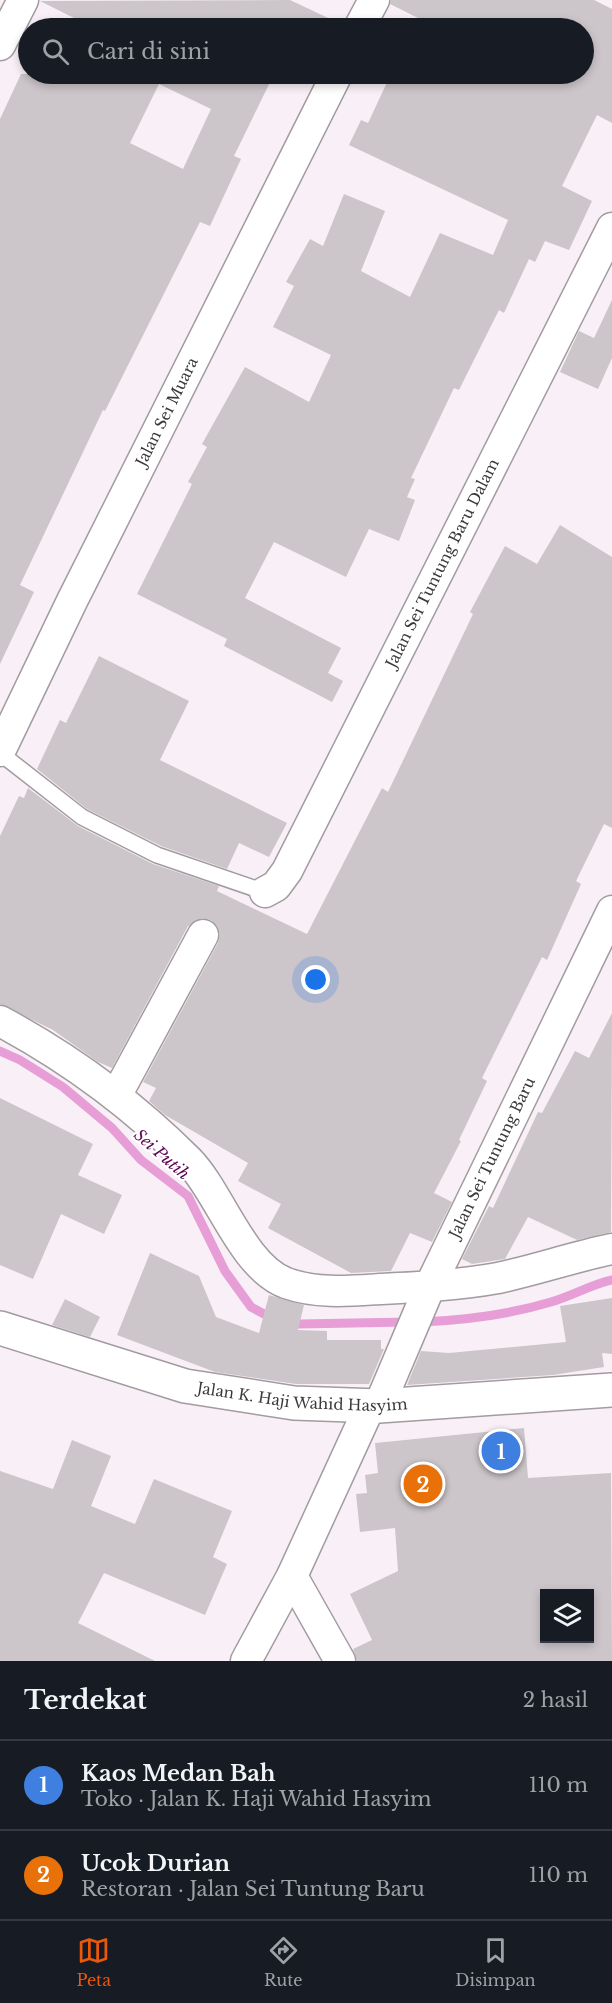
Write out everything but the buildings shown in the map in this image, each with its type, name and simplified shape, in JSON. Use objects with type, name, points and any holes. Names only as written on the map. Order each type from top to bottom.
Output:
[{"type":"street","points":[[0,45],[23,0]]},
{"type":"street","points":[[364,18],[374,0]]},
{"type":"street","name":"Jalan Sei Muara","points":[[0,752],[72,601],[332,84]]},
{"type":"street","name":"Jalan Sei Tuntung Baru Dalam","points":[[266,892],[276,886],[287,871],[612,228]]},
{"type":"street","name":"Jalan Sei Tuntung Baru","points":[[246,1661],[292,1576],[375,1406],[612,911]]},
{"type":"street","points":[[116,1096],[203,935]]},
{"type":"street","points":[[0,1021],[87,1074],[116,1096],[189,1161],[207,1182],[225,1218],[271,1275],[287,1283],[332,1292],[426,1296],[612,1249]]},
{"type":"street","name":"Jalan K. Haji Wahid Hasyim","points":[[0,1328],[185,1386],[294,1403],[375,1406],[612,1390]]},
{"type":"street","points":[[292,1576],[340,1661]]},
{"type":"lane","points":[[0,752],[82,817],[157,855],[266,892]]},
{"type":"waterway","name":"Sei Putih","points":[[0,1051],[20,1060],[63,1087],[112,1128],[141,1160],[188,1196],[225,1271],[251,1307],[264,1314]]},
{"type":"waterway","name":"Sei Putih","points":[[422,1322],[503,1314],[535,1307],[612,1280]]},
{"type":"waterway","name":"Sei Putih","points":[[299,1324],[408,1322]]},
{"type":"place","name":"Kaos Medan Bah","points":[[501,1451]]},
{"type":"place","name":"Ucok Durian","points":[[423,1484]]}]
